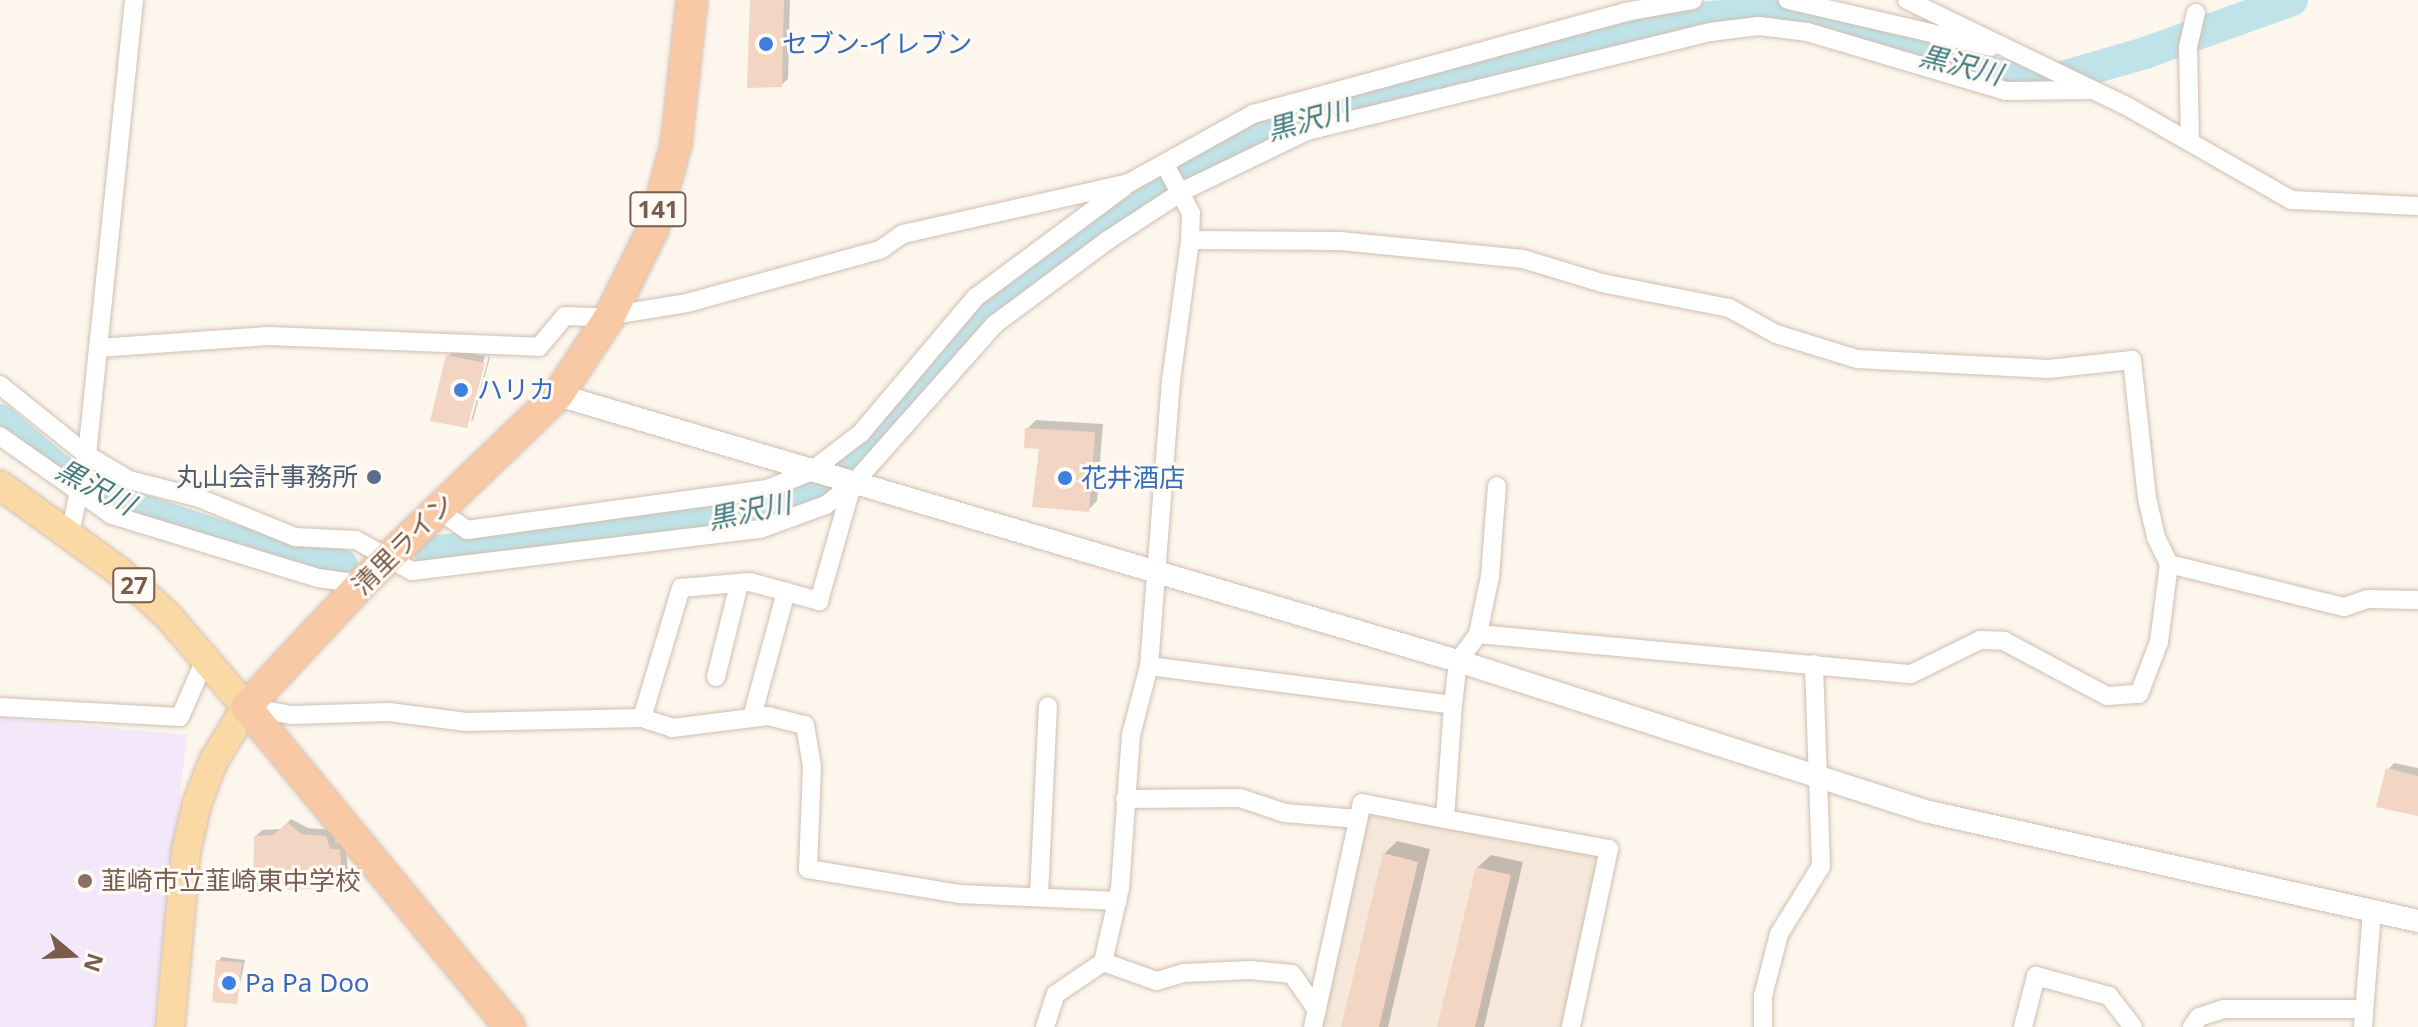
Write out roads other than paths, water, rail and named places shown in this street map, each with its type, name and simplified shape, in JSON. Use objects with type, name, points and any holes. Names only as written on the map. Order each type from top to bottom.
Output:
[{"type":"highway","name":"清里ライン","points":[[246,707],[361,584],[558,395],[610,316],[653,229],[676,145],[692,0]]},
{"type":"highway","points":[[246,707],[510,1027]]},
{"type":"main road","name":"27","points":[[0,485],[70,533],[168,616],[246,707]]},
{"type":"main road","points":[[170,1027],[186,852],[197,803],[213,762],[246,707]]},
{"type":"street","points":[[70,533],[81,497],[87,455],[134,0]]},
{"type":"street","points":[[98,348],[269,336],[539,347],[565,316],[610,316],[687,303],[880,250],[903,234],[1129,183],[1174,178],[1307,131],[1390,95],[1625,12],[1693,0]]},
{"type":"street","points":[[1788,0],[1976,46],[2006,48]]},
{"type":"street","points":[[1907,0],[2190,140],[2291,200],[2418,206]]},
{"type":"street","points":[[2190,140],[2188,47],[2194,19]]},
{"type":"street","points":[[437,509],[467,530],[625,526],[760,529],[826,505],[852,485],[995,324],[1052,281],[1253,114],[1390,95],[1710,32],[1759,26],[1807,32],[2006,91],[2088,87]]},
{"type":"street","points":[[1045,1027],[1056,994],[1103,962],[1118,901],[1131,735],[1149,666],[1171,381],[1190,240],[1191,213],[1174,178]]},
{"type":"street","points":[[0,385],[87,455],[129,480],[199,498],[295,537],[356,540],[386,560],[412,571],[625,526],[767,489],[810,472],[861,433],[927,360],[976,297],[1129,183]]},
{"type":"street","points":[[1190,240],[1340,241],[1523,259],[1602,283],[1729,308],[1776,334],[1857,359],[2062,369],[2132,360],[2147,498],[2156,537],[2169,564],[2159,642],[2139,694],[2107,696],[2004,641],[1980,640],[1911,674],[1478,634]]},
{"type":"street","points":[[1033,254],[1052,281]]},
{"type":"street","points":[[927,360],[947,377]]},
{"type":"street","points":[[558,395],[852,485],[1458,661],[1925,811],[2418,921]]},
{"type":"street","points":[[0,436],[81,497],[112,515],[318,578],[361,584]]},
{"type":"street","points":[[642,718],[681,588],[739,584],[819,601],[852,485]]},
{"type":"street","points":[[1445,819],[1458,661],[1478,634],[1490,576],[1497,486]]},
{"type":"street","points":[[2169,564],[2344,607],[2367,599],[2418,600]]},
{"type":"street","points":[[716,677],[739,584]]},
{"type":"street","points":[[752,717],[786,592]]},
{"type":"street","points":[[0,707],[180,717],[205,660]]},
{"type":"street","points":[[1763,1027],[1763,996],[1779,934],[1821,866],[1821,778],[1814,664]]},
{"type":"street","points":[[1149,666],[1453,705]]},
{"type":"street","points":[[1039,895],[1048,706]]},
{"type":"street","points":[[246,707],[292,715],[389,712],[466,722],[642,718],[672,728],[768,716],[805,725],[812,766],[808,869],[959,894],[1039,895],[1118,901]]},
{"type":"street","points":[[1125,799],[1240,798],[1285,813],[1358,819]]},
{"type":"street","points":[[1315,1018],[1362,803],[1609,849],[1571,1027]]},
{"type":"street","points":[[2192,1027],[2199,1017],[2223,1009],[2363,1018],[2372,911]]},
{"type":"street","points":[[1103,962],[1157,981],[1184,973],[1292,974],[1315,1018]]},
{"type":"street","points":[[2023,1027],[2036,976],[2109,996],[2133,1027]]},
{"type":"waterway","name":"黒沢川","points":[[430,552],[739,516],[799,502],[863,453],[973,327],[1020,288],[1191,168],[1257,132],[1710,17],[1762,13],[2038,84],[2145,53],[2292,0]]},
{"type":"waterway","name":"黒沢川","points":[[0,420],[58,469],[129,506],[303,563],[342,565]]},
{"type":"place","name":"セブン-イレブン","points":[[766,44]]},
{"type":"place","name":"ハリカ","points":[[461,390]]},
{"type":"place","name":"丸山会計事務所","points":[[374,477]]},
{"type":"place","name":"花井酒店","points":[[1065,478]]},
{"type":"place","name":"韮崎市立韮崎東中学校","points":[[85,881]]},
{"type":"place","name":"Pa Pa Doo","points":[[229,983]]}]
